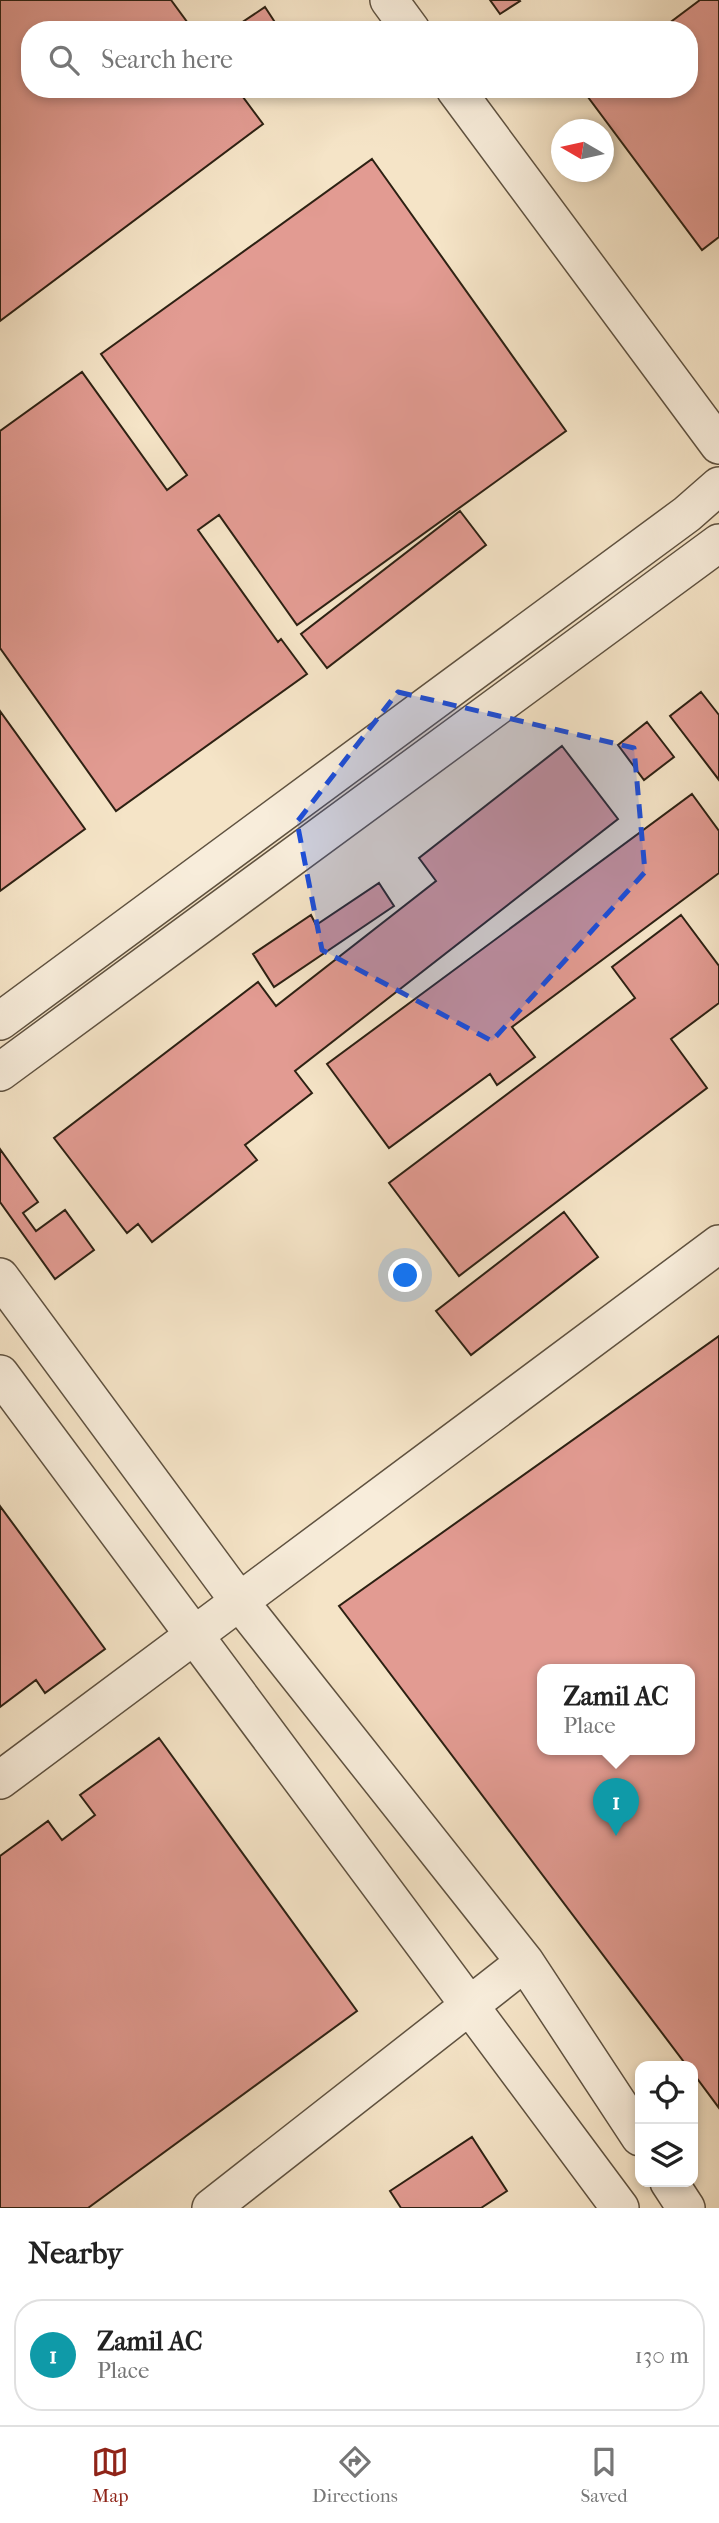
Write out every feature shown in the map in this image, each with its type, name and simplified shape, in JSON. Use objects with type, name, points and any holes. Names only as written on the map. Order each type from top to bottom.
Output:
[{"type":"street","points":[[389,0],[404,21]]},
{"type":"street","points":[[462,98],[719,444]]},
{"type":"street","points":[[0,1021],[676,523],[719,486]]},
{"type":"street","points":[[0,1072],[719,543]]},
{"type":"street","points":[[0,1780],[719,1244]]},
{"type":"street","points":[[0,1277],[239,1601],[525,1962],[635,2129]]},
{"type":"street","points":[[51,1347],[3,1377],[620,2208]]},
{"type":"street","points":[[211,2208],[525,1962]]},
{"type":"street","points":[[672,2187],[687,2208]]},
{"type":"highlighted area","points":[[398,692],[634,748],[645,872],[492,1041],[322,950],[297,822]]},
{"type":"building","points":[[0,0],[171,0],[186,21],[21,21],[21,98],[244,98],[263,124],[0,321]]},
{"type":"building","points":[[490,0],[519,0],[520,1],[500,14]]},
{"type":"building","points":[[700,0],[719,0],[719,237],[702,250],[614,132],[614,119],[604,119],[589,98],[698,98],[698,21],[672,21]]},
{"type":"building","points":[[265,7],[274,21],[244,21]]},
{"type":"building","points":[[372,159],[566,431],[297,625],[219,515],[198,530],[278,642],[281,639],[307,674],[116,811],[0,648],[0,431],[82,372],[167,490],[187,475],[101,354]]},
{"type":"building","points":[[460,511],[486,545],[327,668],[301,634]]},
{"type":"building","points":[[701,692],[719,715],[719,780],[670,716]]},
{"type":"building","points":[[0,711],[85,829],[0,891]]},
{"type":"building","points":[[647,722],[674,757],[644,780],[618,745]]},
{"type":"building","points":[[562,746],[618,819],[295,1071],[312,1093],[245,1145],[257,1160],[152,1242],[138,1224],[127,1233],[54,1138],[258,982],[276,1006],[436,881],[419,858]]},
{"type":"building","points":[[692,794],[719,831],[719,873],[512,1027],[535,1057],[497,1085],[490,1074],[389,1148],[327,1064]]},
{"type":"building","points":[[379,883],[394,906],[274,987],[253,954],[311,915],[316,925]]},
{"type":"building","points":[[681,915],[719,966],[719,1003],[671,1039],[707,1088],[459,1276],[389,1183],[635,998],[612,967]]},
{"type":"building","points":[[0,1149],[38,1202],[23,1213],[36,1231],[65,1210],[94,1250],[55,1279],[0,1202]]},
{"type":"building","points":[[564,1212],[598,1257],[471,1355],[436,1311]]},
{"type":"building","points":[[719,1336],[719,2108],[698,2080],[698,2061],[683,2061],[339,1606]]},
{"type":"building","points":[[0,1506],[105,1649],[45,1693],[36,1680],[0,1707]]},
{"type":"building","points":[[159,1738],[357,2011],[88,2208],[0,2208],[0,1856],[48,1821],[62,1840],[95,1815],[80,1795]]},
{"type":"building","points":[[472,2137],[507,2191],[481,2208],[401,2208],[390,2191]]},
{"type":"place","name":"Zamil AC","points":[[616,1836]]}]
